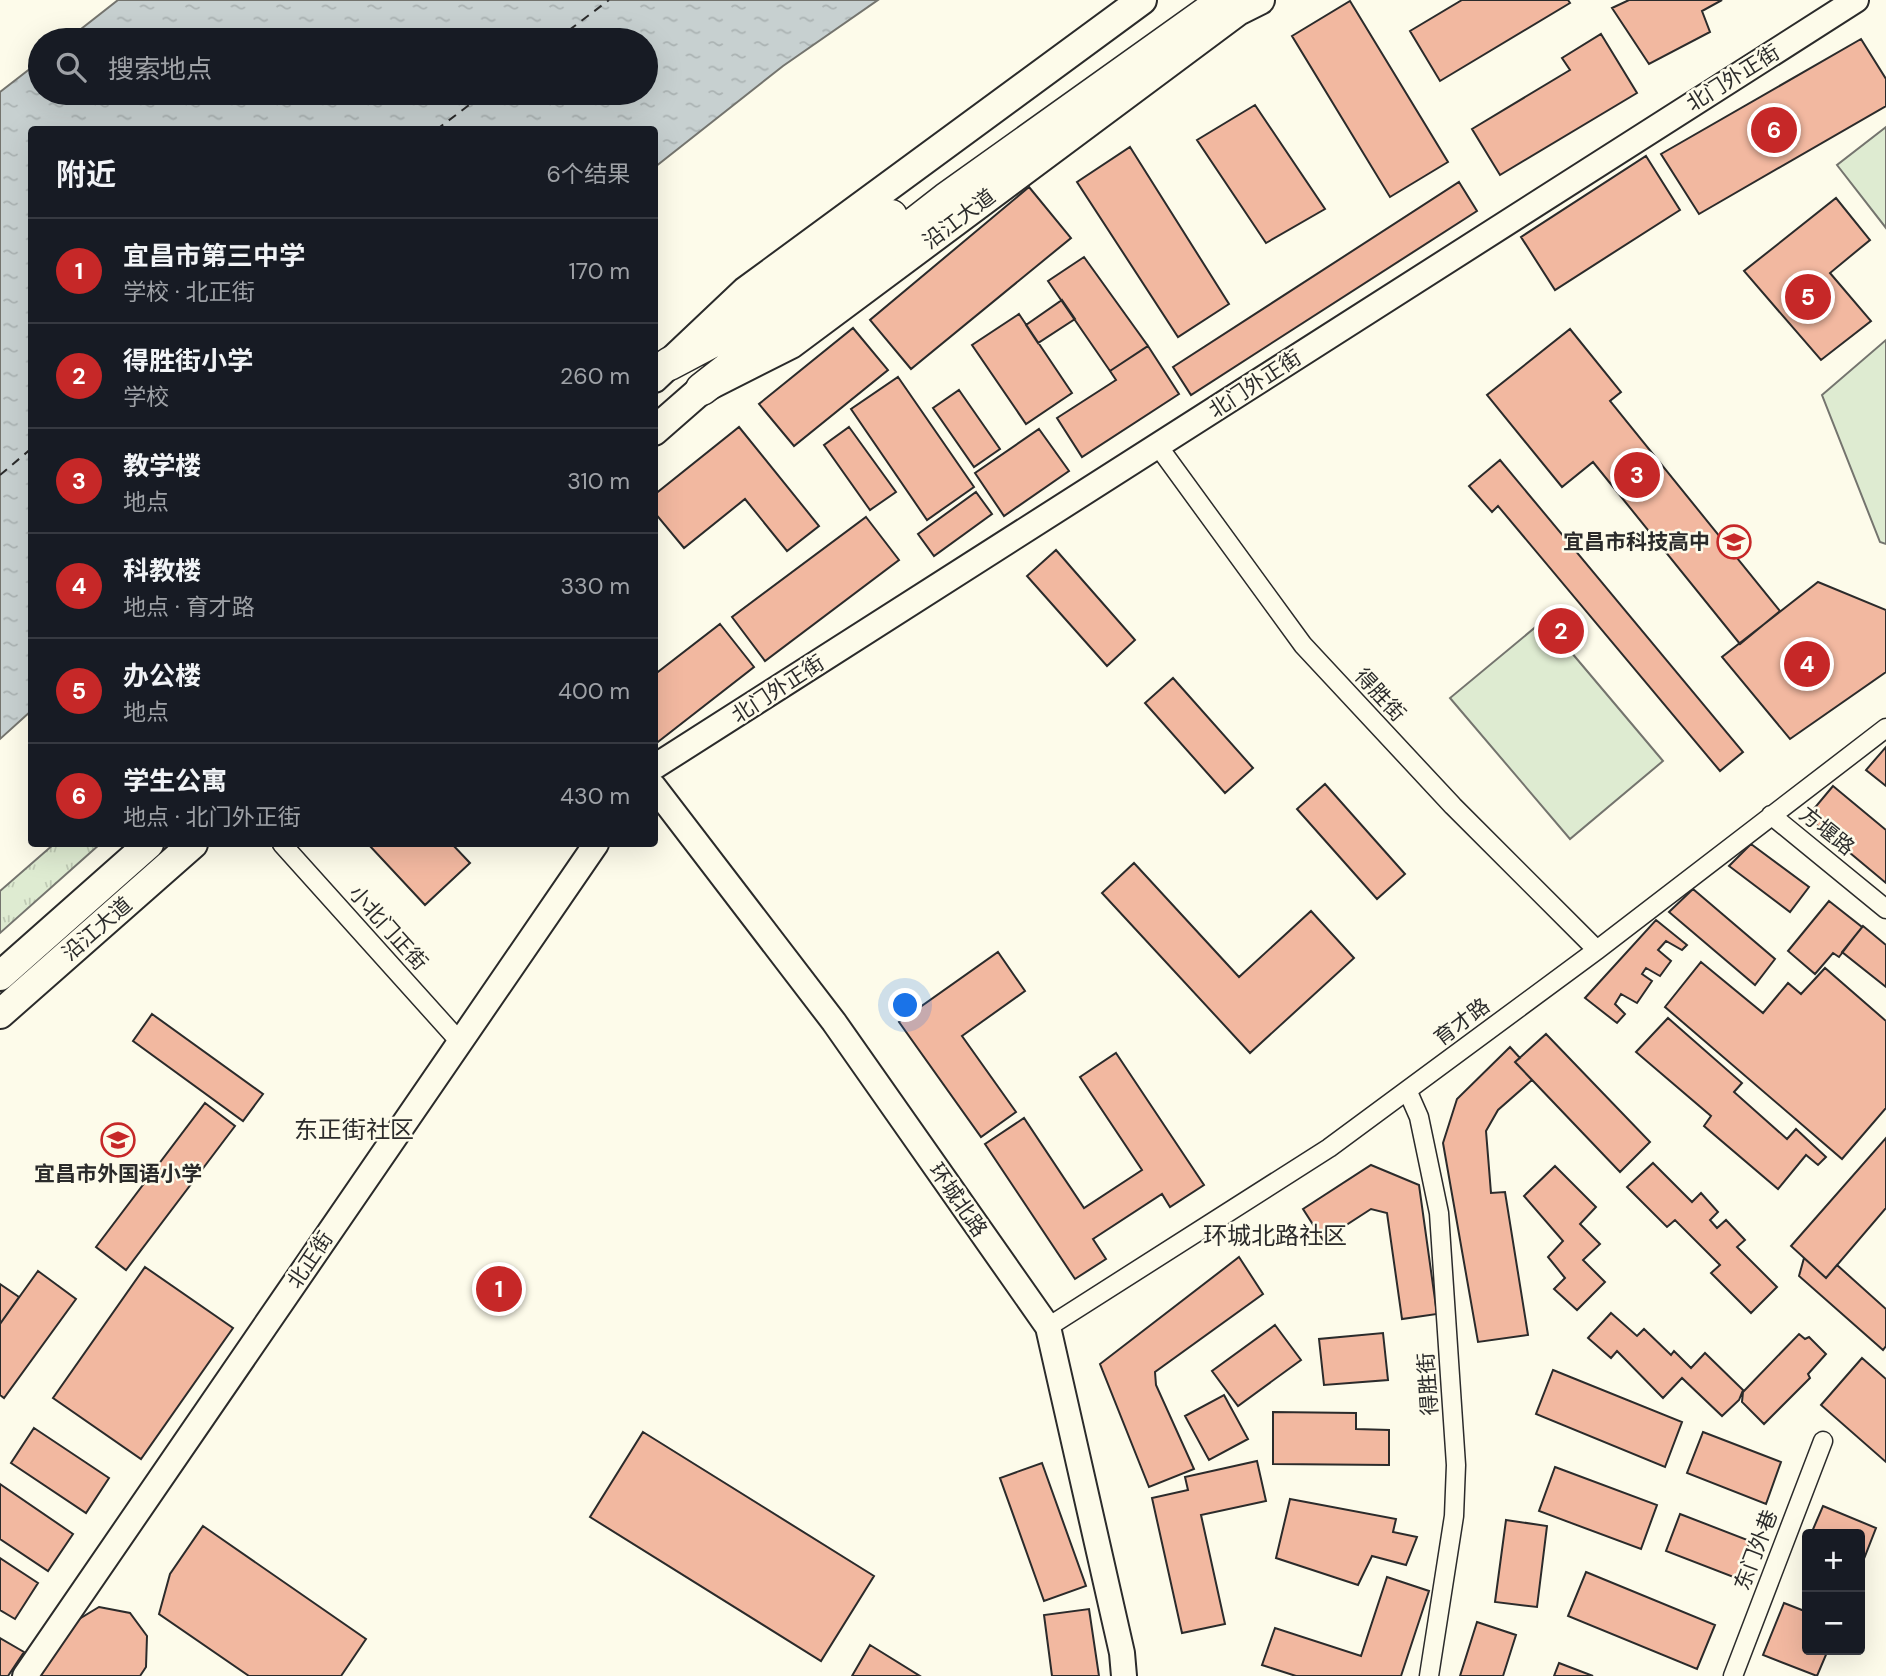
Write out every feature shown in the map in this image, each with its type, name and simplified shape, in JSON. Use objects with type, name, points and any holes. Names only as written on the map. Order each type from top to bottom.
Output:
[{"type":"highway","points":[[662,371],[720,338],[1195,0]]},
{"type":"highway","points":[[702,389],[946,199],[1225,0]]},
{"type":"main road","points":[[662,371],[746,291],[1142,0]]},
{"type":"main road","name":"沿江大道","points":[[658,428],[702,389],[792,344],[1238,11],[1260,0]]},
{"type":"main road","name":"沿江大道","points":[[0,976],[146,847]]},
{"type":"main road","name":"沿江大道","points":[[0,1014],[190,847]]},
{"type":"street","name":"北门外正街","points":[[658,764],[1856,0]]},
{"type":"street","name":"得胜街","points":[[1158,446],[1303,645],[1453,806],[1597,950]]},
{"type":"street","name":"育才路","points":[[1048,1327],[1329,1148],[1408,1092],[1886,728]]},
{"type":"street","name":"环城北路","points":[[658,791],[834,1022],[1048,1327],[1122,1653],[1124,1676]]},
{"type":"street","name":"方堰路","points":[[1771,815],[1886,909]]},
{"type":"street","name":"小北门正街","points":[[285,847],[460,1042]]},
{"type":"street","name":"北正街","points":[[25,1676],[595,847]]},
{"type":"street","name":"得胜街","points":[[1408,1092],[1419,1117],[1439,1213],[1457,1465],[1454,1516],[1429,1676]]},
{"type":"street","name":"东门外巷","points":[[1733,1676],[1823,1441]]},
{"type":"green space","points":[[1886,127],[1886,228],[1837,165]]},
{"type":"green space","points":[[1886,340],[1886,544],[1880,542],[1822,395]]},
{"type":"green space","points":[[1544,620],[1663,761],[1570,839],[1450,698]]},
{"type":"green space","points":[[51,847],[97,847],[0,933],[0,891]]},
{"type":"water","points":[[118,0],[878,0],[783,66],[658,165],[658,126],[28,126],[28,714],[0,739],[0,92],[28,70],[28,105],[658,105],[658,28],[82,28]]},
{"type":"building","points":[[1462,0],[1568,0],[1570,3],[1440,81],[1410,31]]},
{"type":"building","points":[[1629,0],[1722,0],[1702,11],[1710,32],[1649,64],[1612,8]]},
{"type":"building","points":[[1350,1],[1448,162],[1390,197],[1292,36]]},
{"type":"building","points":[[1601,34],[1637,93],[1500,175],[1472,129],[1570,70],[1562,58]]},
{"type":"building","points":[[1861,39],[1886,79],[1886,106],[1699,214],[1661,154]]},
{"type":"building","points":[[1255,105],[1325,209],[1266,243],[1197,140]]},
{"type":"building","points":[[1130,147],[1229,304],[1178,337],[1077,182]]},
{"type":"building","points":[[1646,156],[1680,210],[1555,290],[1521,237]]},
{"type":"building","points":[[1459,182],[1477,211],[1191,395],[1173,367]]},
{"type":"building","points":[[1029,187],[1071,238],[911,369],[870,320]]},
{"type":"building","points":[[1836,198],[1870,240],[1830,273],[1871,321],[1821,360],[1744,271]]},
{"type":"building","points":[[1084,257],[1148,346],[1110,371],[1048,281]]},
{"type":"building","points":[[1062,300],[1075,319],[1038,343],[1026,325]]},
{"type":"building","points":[[1019,314],[1072,393],[1026,424],[972,345]]},
{"type":"building","points":[[853,328],[888,370],[794,446],[759,404]]},
{"type":"building","points":[[1570,329],[1621,392],[1610,401],[1780,611],[1740,644],[1593,462],[1562,487],[1487,395]]},
{"type":"building","points":[[1148,346],[1179,394],[1082,457],[1057,418],[1116,380],[1110,371]]},
{"type":"building","points":[[898,377],[974,487],[927,520],[851,409]]},
{"type":"building","points":[[959,390],[1000,449],[974,467],[933,408]]},
{"type":"building","points":[[739,427],[819,526],[787,551],[745,499],[684,548],[658,517],[658,492]]},
{"type":"building","points":[[849,427],[896,492],[870,510],[824,445]]},
{"type":"building","points":[[1039,429],[1069,471],[1004,516],[975,473]]},
{"type":"building","points":[[1500,460],[1743,752],[1720,771],[1498,506],[1492,512],[1469,486]]},
{"type":"building","points":[[976,492],[992,514],[934,556],[918,534]]},
{"type":"building","points":[[866,517],[899,560],[765,661],[732,617]]},
{"type":"building","points":[[1056,550],[1135,640],[1107,666],[1027,576]]},
{"type":"building","points":[[1818,582],[1886,610],[1886,672],[1790,739],[1722,657]]},
{"type":"building","points":[[720,624],[754,667],[658,742],[658,672]]},
{"type":"building","points":[[1173,678],[1253,768],[1225,793],[1145,703]]},
{"type":"building","points":[[1886,747],[1886,786],[1866,770]]},
{"type":"building","points":[[1325,784],[1405,874],[1377,899],[1297,809]]},
{"type":"building","points":[[1833,786],[1886,830],[1886,883],[1807,817]]},
{"type":"building","points":[[1751,844],[1809,887],[1790,912],[1729,866]]},
{"type":"building","points":[[371,847],[455,847],[470,863],[425,905]]},
{"type":"building","points":[[1134,863],[1239,977],[1311,911],[1354,958],[1250,1053],[1102,893]]},
{"type":"building","points":[[1693,889],[1775,959],[1755,985],[1669,912]]},
{"type":"building","points":[[1829,901],[1862,927],[1839,957],[1833,953],[1815,974],[1788,951]]},
{"type":"building","points":[[1656,920],[1687,945],[1682,950],[1666,941],[1658,950],[1671,961],[1660,976],[1646,968],[1642,974],[1652,981],[1637,1003],[1621,994],[1615,1004],[1625,1014],[1617,1023],[1585,998]]},
{"type":"building","points":[[1863,926],[1886,945],[1886,987],[1842,952]]},
{"type":"building","points":[[998,952],[1025,991],[962,1036],[1016,1112],[981,1137],[899,1022]]},
{"type":"building","points":[[1701,962],[1763,1013],[1788,983],[1801,994],[1825,968],[1886,1021],[1886,1108],[1842,1159],[1665,1007]]},
{"type":"building","points":[[152,1014],[263,1094],[243,1121],[133,1041]]},
{"type":"building","points":[[1668,1018],[1742,1083],[1734,1092],[1787,1139],[1796,1129],[1826,1157],[1818,1165],[1806,1155],[1778,1189],[1704,1126],[1711,1116],[1636,1052]]},
{"type":"building","points":[[1546,1034],[1650,1142],[1620,1172],[1515,1062]]},
{"type":"building","points":[[1510,1047],[1520,1058],[1515,1062],[1532,1080],[1498,1110],[1486,1131],[1491,1193],[1505,1192],[1528,1335],[1478,1342],[1443,1143],[1457,1099]]},
{"type":"building","points":[[1116,1053],[1204,1185],[1170,1207],[1162,1194],[1093,1239],[1106,1259],[1075,1279],[985,1144],[1024,1118],[1084,1208],[1142,1170],[1080,1077]]},
{"type":"building","points":[[205,1103],[235,1126],[126,1270],[96,1247]]},
{"type":"building","points":[[1886,1138],[1886,1208],[1826,1278],[1791,1246]]},
{"type":"building","points":[[1653,1163],[1692,1202],[1701,1193],[1718,1212],[1710,1220],[1717,1228],[1726,1220],[1745,1240],[1737,1247],[1777,1287],[1751,1313],[1711,1273],[1720,1265],[1675,1220],[1667,1227],[1627,1187]]},
{"type":"building","points":[[1371,1165],[1419,1185],[1437,1314],[1402,1319],[1387,1213],[1371,1209],[1323,1240],[1303,1209]]},
{"type":"building","points":[[1555,1166],[1596,1207],[1580,1224],[1600,1244],[1583,1260],[1605,1282],[1577,1310],[1554,1289],[1565,1278],[1548,1257],[1563,1241],[1524,1196]]},
{"type":"building","points":[[1239,1257],[1263,1294],[1155,1372],[1156,1385],[1194,1469],[1149,1487],[1100,1364]]},
{"type":"building","points":[[1804,1258],[1826,1278],[1837,1265],[1886,1309],[1886,1346],[1883,1350],[1799,1276]]},
{"type":"building","points":[[145,1267],[233,1328],[141,1459],[53,1398]]},
{"type":"building","points":[[38,1271],[76,1299],[4,1398],[0,1395],[0,1324]]},
{"type":"building","points":[[0,1284],[19,1297],[0,1324]]},
{"type":"building","points":[[1611,1313],[1637,1336],[1644,1329],[1671,1355],[1674,1351],[1691,1368],[1705,1353],[1743,1390],[1739,1400],[1722,1416],[1682,1378],[1663,1398],[1617,1351],[1611,1358],[1588,1338]]},
{"type":"building","points":[[1275,1325],[1301,1360],[1238,1406],[1212,1371]]},
{"type":"building","points":[[1383,1333],[1388,1380],[1324,1385],[1319,1339]]},
{"type":"building","points":[[1799,1334],[1805,1339],[1809,1337],[1826,1354],[1808,1374],[1810,1378],[1764,1424],[1742,1402],[1743,1392]]},
{"type":"building","points":[[1862,1358],[1886,1379],[1886,1462],[1821,1405]]},
{"type":"building","points":[[1553,1370],[1682,1422],[1665,1467],[1536,1414]]},
{"type":"building","points":[[1224,1395],[1248,1439],[1209,1460],[1185,1416]]},
{"type":"building","points":[[1273,1412],[1356,1413],[1356,1429],[1389,1430],[1389,1465],[1273,1464]]},
{"type":"building","points":[[34,1428],[109,1478],[86,1513],[11,1463]]},
{"type":"building","points":[[643,1432],[874,1576],[821,1661],[590,1517]]},
{"type":"building","points":[[1703,1432],[1781,1462],[1766,1504],[1687,1473]]},
{"type":"building","points":[[1257,1461],[1266,1501],[1201,1515],[1225,1624],[1182,1633],[1152,1498],[1188,1490],[1185,1477]]},
{"type":"building","points":[[1042,1463],[1086,1586],[1044,1601],[1000,1478]]},
{"type":"building","points":[[1555,1467],[1657,1505],[1641,1549],[1539,1511]]},
{"type":"building","points":[[0,1484],[73,1534],[48,1571],[0,1539]]},
{"type":"building","points":[[1290,1499],[1396,1519],[1393,1532],[1417,1537],[1406,1565],[1372,1556],[1358,1585],[1276,1558]]},
{"type":"building","points":[[1823,1506],[1876,1528],[1865,1556],[1865,1529],[1813,1529]]},
{"type":"building","points":[[1680,1514],[1750,1541],[1736,1578],[1666,1551]]},
{"type":"building","points":[[1506,1520],[1547,1526],[1537,1607],[1495,1602]]},
{"type":"building","points":[[203,1526],[366,1639],[341,1676],[249,1676],[159,1614],[170,1574]]},
{"type":"building","points":[[0,1558],[38,1583],[15,1619],[0,1610]]},
{"type":"building","points":[[1586,1572],[1715,1625],[1697,1669],[1568,1616]]},
{"type":"building","points":[[1387,1577],[1429,1591],[1401,1676],[1296,1676],[1262,1665],[1275,1628],[1361,1656]]},
{"type":"building","points":[[1784,1603],[1802,1610],[1802,1655],[1826,1655],[1817,1676],[1763,1655]]},
{"type":"building","points":[[99,1607],[130,1613],[147,1636],[146,1667],[140,1676],[40,1676],[40,1669],[61,1630]]},
{"type":"building","points":[[1089,1609],[1099,1676],[1052,1676],[1044,1615]]},
{"type":"building","points":[[1477,1622],[1516,1635],[1503,1676],[1460,1676]]},
{"type":"building","points":[[0,1638],[24,1652],[8,1676],[0,1676]]},
{"type":"building","points":[[870,1645],[920,1676],[852,1676]]},
{"type":"building","points":[[1559,1663],[1593,1676],[1554,1676]]},
{"type":"ferry route","points":[[572,28],[609,0]]},
{"type":"ferry route","points":[[441,126],[469,105]]},
{"type":"ferry route","points":[[0,475],[28,451]]},
{"type":"place","name":"学生公寓","points":[[1774,130]]},
{"type":"place","name":"办公楼","points":[[1808,297]]},
{"type":"place","name":"教学楼","points":[[1637,475]]},
{"type":"place","name":"宜昌市科技高中","points":[[1734,542]]},
{"type":"place","name":"得胜街小学","points":[[1561,631]]},
{"type":"place","name":"科教楼","points":[[1807,664]]},
{"type":"place","name":"宜昌市外国语小学","points":[[118,1140]]},
{"type":"place","name":"宜昌市第三中学","points":[[499,1289]]},
{"type":"district","name":"东正街社区","points":[[354,1129]]},
{"type":"district","name":"环城北路社区","points":[[1275,1235]]}]
